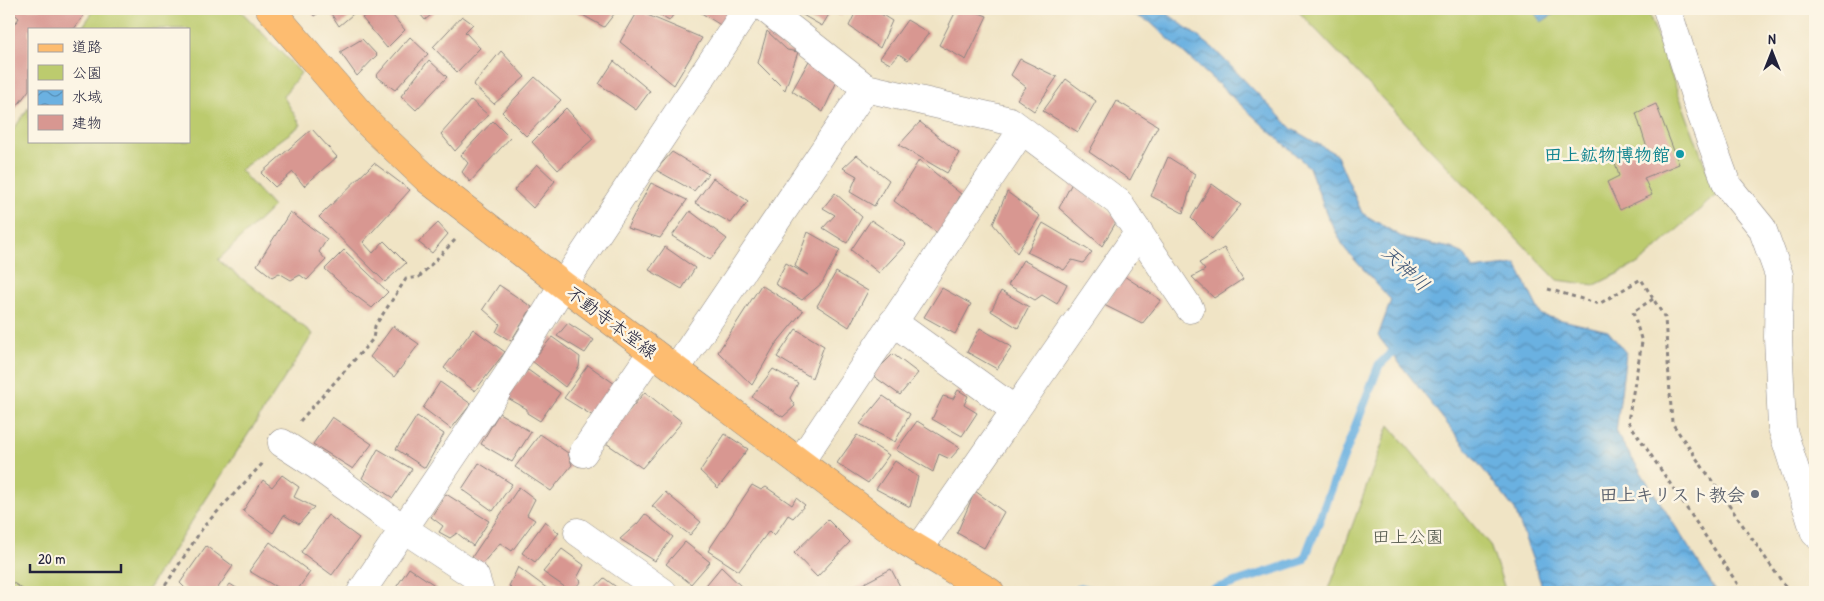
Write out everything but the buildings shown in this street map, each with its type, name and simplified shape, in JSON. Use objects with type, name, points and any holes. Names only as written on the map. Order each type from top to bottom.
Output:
[{"type":"main road","name":"不動寺本堂線","points":[[272,9],[369,124],[428,180],[563,285],[905,541],[990,592]]},
{"type":"street","points":[[361,592],[509,373],[563,285],[747,9]]},
{"type":"street","points":[[766,9],[866,88],[1010,121],[1118,202],[1190,309]]},
{"type":"street","points":[[1667,9],[1699,108],[1727,185],[1762,228],[1779,275],[1778,337],[1782,428],[1815,533]]},
{"type":"street","points":[[676,369],[866,88]]},
{"type":"street","points":[[800,462],[1022,130]]},
{"type":"street","points":[[919,549],[1139,232]]},
{"type":"street","points":[[893,322],[1015,410]]},
{"type":"street","points":[[583,453],[652,352]]},
{"type":"street","points":[[282,444],[316,465],[404,529],[475,576],[480,592]]},
{"type":"street","points":[[578,532],[656,590]]},
{"type":"path","points":[[161,592],[204,526],[282,444],[330,386],[373,339],[375,326],[406,279],[418,277],[476,218]]},
{"type":"path","points":[[1548,289],[1599,304],[1641,279],[1665,318],[1672,423],[1789,592]]},
{"type":"path","points":[[1653,299],[1633,312],[1642,342],[1628,421],[1743,592]]},
{"type":"green space","points":[[95,9],[239,9],[301,73],[283,96],[301,125],[240,170],[273,207],[218,260],[313,334],[146,592],[9,592],[9,136],[28,108],[28,142],[190,142],[190,28],[82,28]]},
{"type":"green space","points":[[1296,9],[1647,9],[1716,195],[1641,262],[1595,285],[1557,280]]},
{"type":"green space","name":"田上公園","points":[[1389,425],[1490,545],[1506,592],[1328,592]]},
{"type":"water","name":"天神川","points":[[1121,9],[1159,9],[1164,11],[1213,48],[1292,129],[1337,155],[1362,213],[1405,239],[1451,248],[1464,254],[1473,269],[1516,264],[1541,315],[1608,331],[1626,353],[1616,433],[1717,592],[1544,592],[1515,510],[1378,336],[1391,300],[1345,249],[1327,215],[1309,167],[1150,22]]},
{"type":"water","points":[[1532,9],[1562,9],[1541,22]]},
{"type":"waterway","points":[[1206,592],[1304,560],[1379,365],[1399,346]]},
{"type":"waterway","points":[[1080,588],[1097,592]]},
{"type":"place","name":"田上鉱物博物館","points":[[1680,154]]},
{"type":"place","name":"田上キリスト教会","points":[[1755,494]]}]
